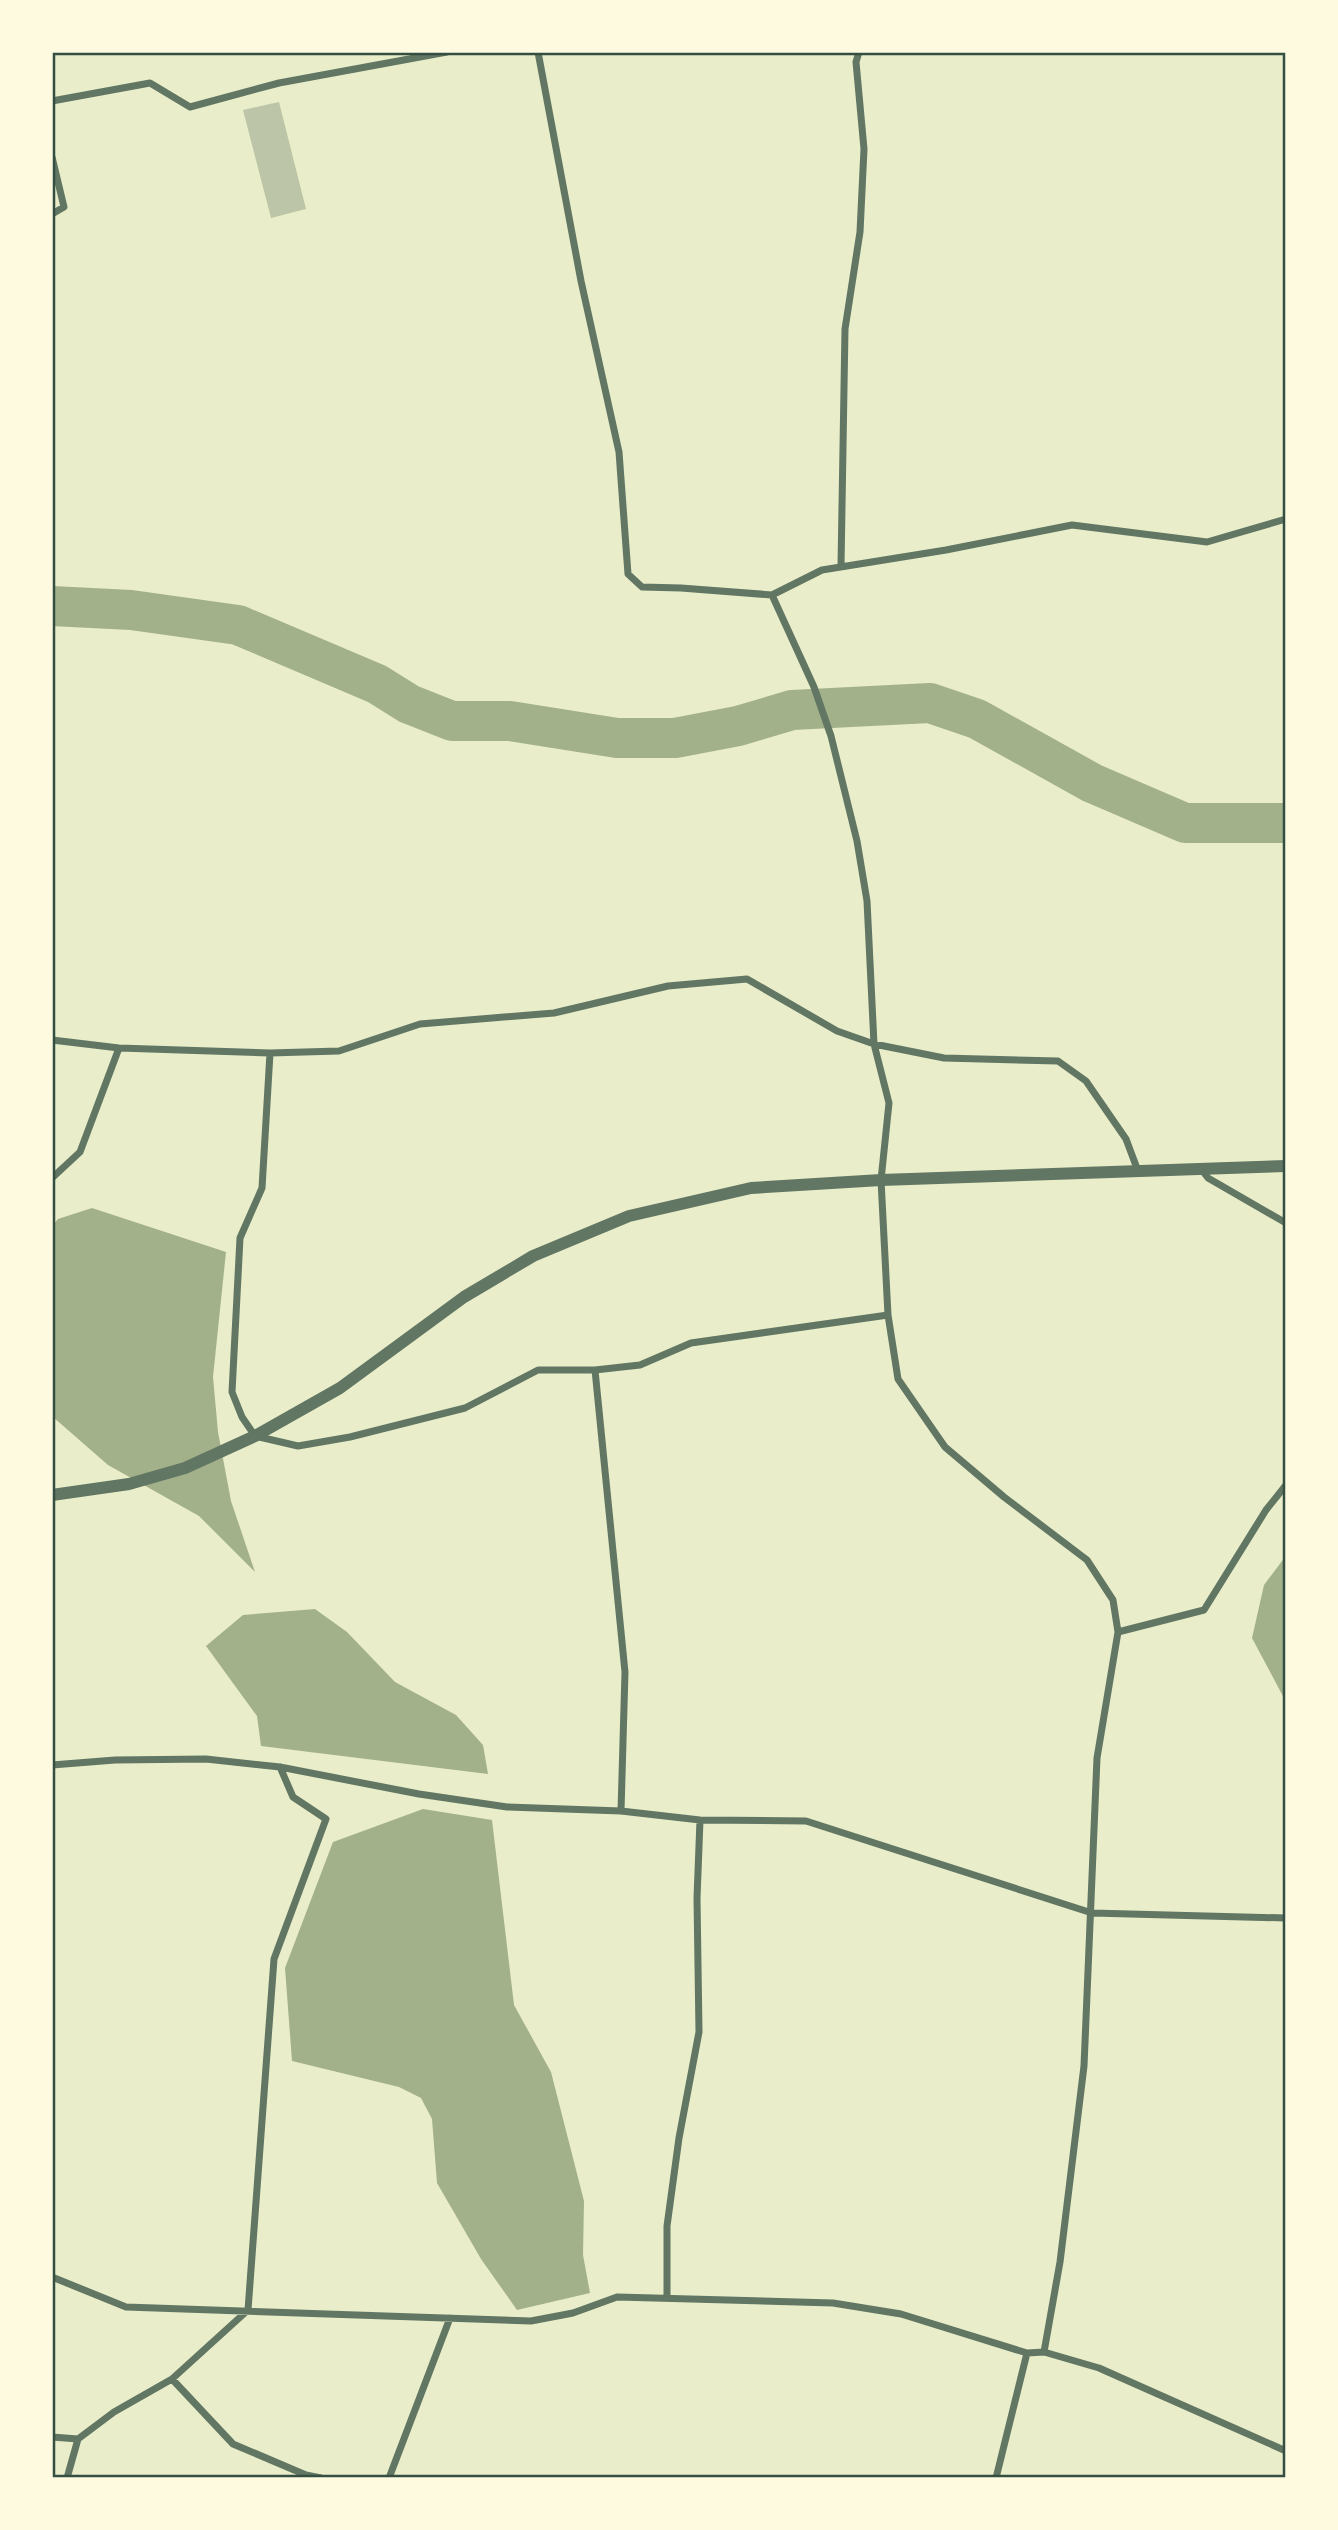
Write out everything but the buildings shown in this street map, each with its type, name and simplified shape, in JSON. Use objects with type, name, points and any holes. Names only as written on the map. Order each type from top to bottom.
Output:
[{"type":"street","points":[[52,101],[150,83],[190,107],[279,83],[447,52]]},
{"type":"street","points":[[538,52],[582,281],[620,452],[628,574],[642,587],[772,595],[821,570],[946,550],[1072,525],[1207,542],[1286,519]]},
{"type":"street","points":[[841,566],[845,329],[860,232],[864,149],[856,62],[859,52]]},
{"type":"street","points":[[52,157],[64,207],[52,214]]},
{"type":"street","points":[[772,595],[814,687],[831,736],[857,841],[867,901],[874,1044],[889,1102],[881,1180],[888,1315],[898,1379],[945,1447],[1004,1497],[1087,1560],[1113,1600],[1118,1632],[1097,1758],[1084,2066],[1060,2262],[1044,2352]]},
{"type":"street","points":[[52,1040],[119,1048],[270,1053],[339,1051],[421,1024],[554,1013],[668,986],[747,979],[837,1031],[874,1044],[944,1058],[1058,1061],[1086,1081],[1126,1139],[1138,1171]]},
{"type":"street","points":[[52,1178],[80,1152],[119,1048]]},
{"type":"street","points":[[270,1053],[262,1188],[240,1238],[232,1392],[242,1416],[256,1436],[298,1446],[351,1437],[465,1408],[538,1370],[595,1370],[640,1365],[691,1343],[888,1315]]},
{"type":"street","points":[[52,1496],[129,1484],[174,1471],[256,1436],[340,1388],[464,1297],[533,1256],[629,1216],[751,1188],[881,1180],[1286,1166]]},
{"type":"street","points":[[1202,1170],[1208,1178],[1286,1223]]},
{"type":"street","points":[[595,1370],[625,1672],[621,1811]]},
{"type":"street","points":[[1118,1632],[1204,1610],[1266,1510],[1286,1485]]},
{"type":"street","points":[[52,1765],[115,1760],[206,1759],[280,1767],[419,1794],[507,1807],[621,1811],[700,1820],[806,1821],[1092,1913],[1286,1918]]},
{"type":"street","points":[[66,2477],[78,2440],[114,2412],[172,2379],[248,2310],[274,1959],[326,1819],[293,1797],[280,1767]]},
{"type":"street","points":[[667,2298],[667,2226],[679,2138],[699,2032],[697,1898],[700,1820]]},
{"type":"street","points":[[52,2277],[126,2307],[531,2321],[573,2313],[617,2297],[833,2303],[901,2314],[1027,2353],[1044,2352],[1099,2368],[1286,2451]]},
{"type":"street","points":[[389,2477],[450,2318]]},
{"type":"street","points":[[996,2477],[1027,2353]]},
{"type":"street","points":[[172,2379],[233,2444],[306,2475],[320,2477]]},
{"type":"street","points":[[52,2437],[78,2440]]},
{"type":"shaded area","points":[[92,1208],[226,1252],[213,1377],[218,1432],[231,1501],[255,1572],[199,1516],[108,1465],[53,1417],[52,1226],[58,1219]]},
{"type":"shaded area","points":[[1285,1557],[1285,1700],[1252,1638],[1264,1585]]},
{"type":"shaded area","points":[[315,1609],[347,1632],[395,1682],[456,1715],[483,1745],[488,1774],[261,1746],[257,1716],[206,1646],[243,1615]]},
{"type":"shaded area","points":[[423,1809],[492,1820],[514,2005],[551,2072],[584,2201],[583,2255],[590,2293],[517,2310],[481,2259],[437,2183],[432,2119],[421,2098],[399,2087],[292,2061],[285,1968],[333,1842]]},
{"type":"waterway","points":[[52,606],[131,610],[238,625],[377,684],[409,704],[452,721],[510,721],[617,738],[675,738],[738,726],[792,710],[930,703],[977,719],[1092,783],[1185,823],[1286,823]]}]
